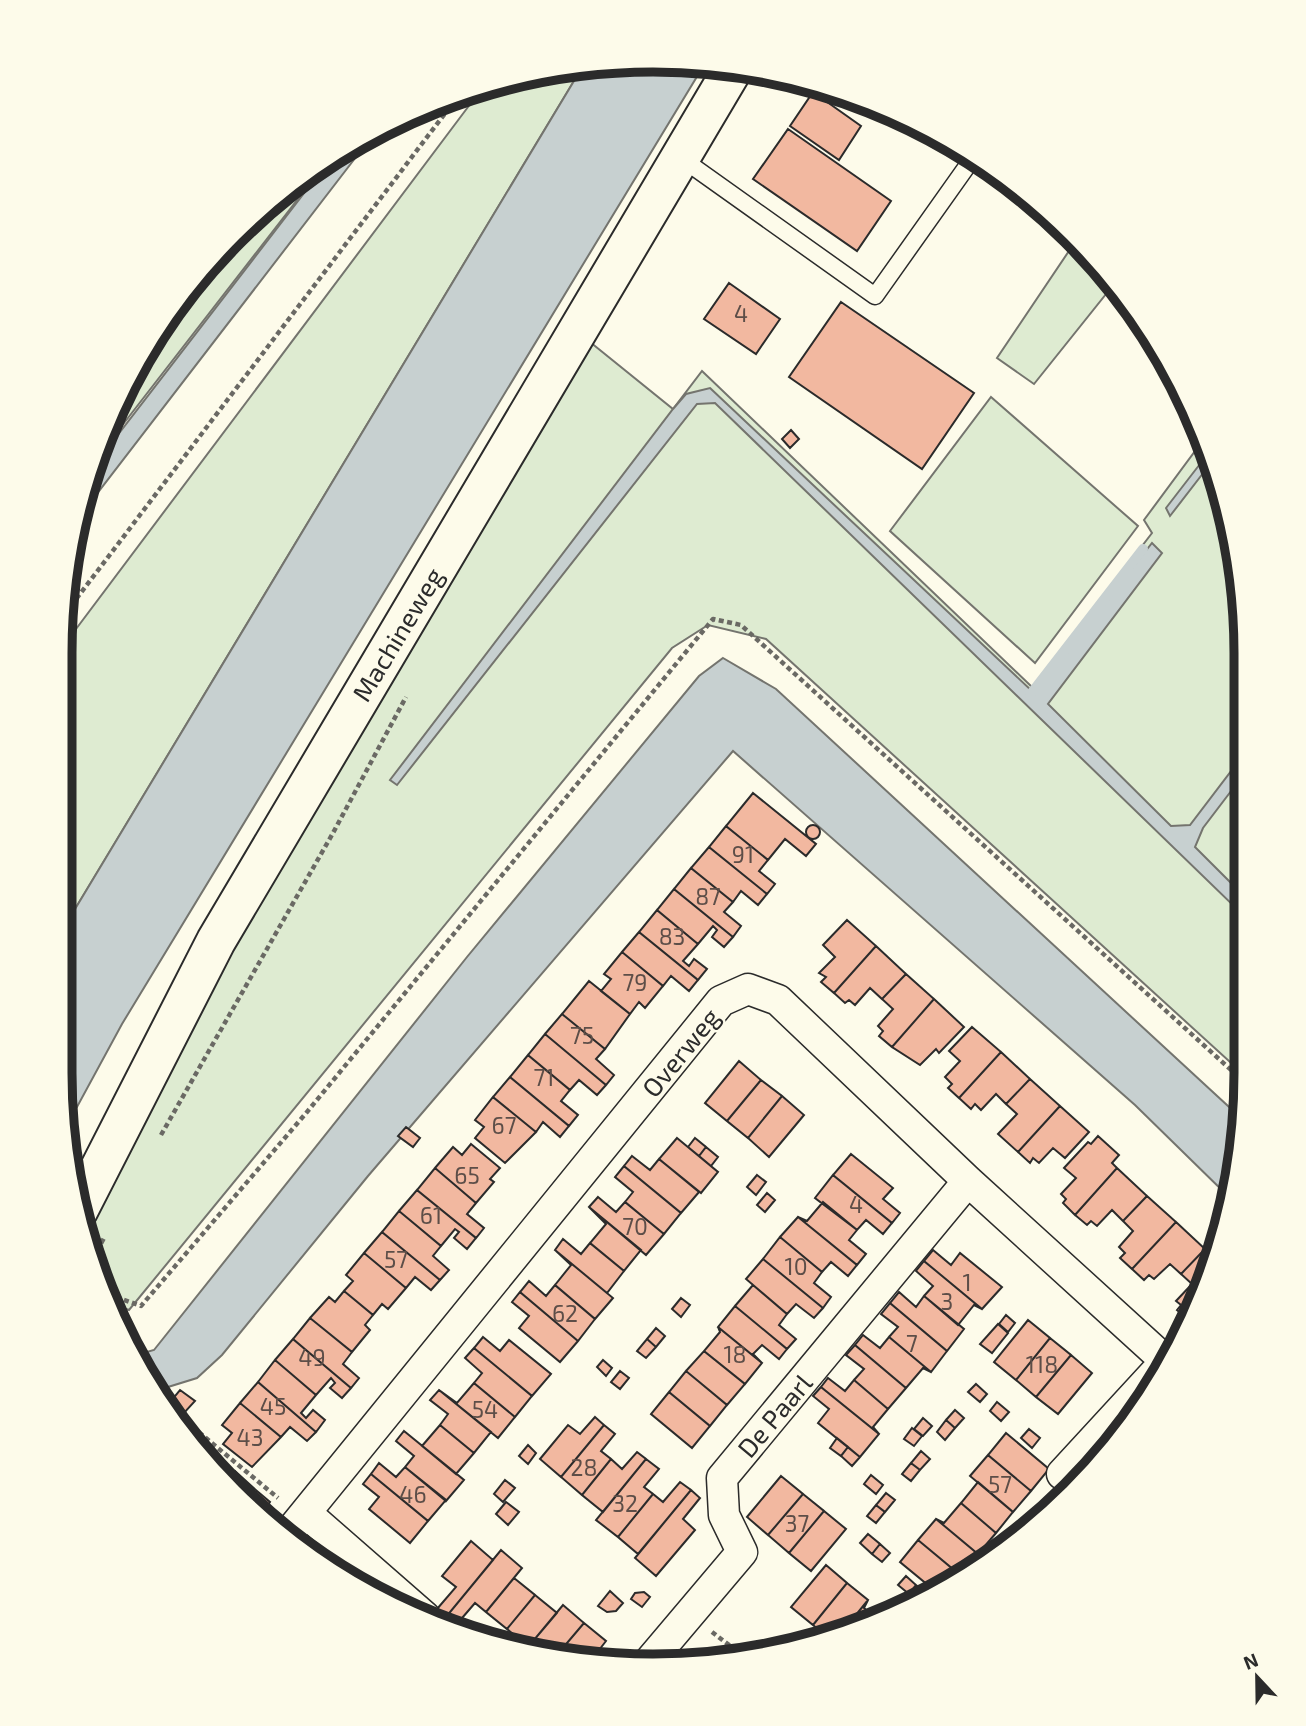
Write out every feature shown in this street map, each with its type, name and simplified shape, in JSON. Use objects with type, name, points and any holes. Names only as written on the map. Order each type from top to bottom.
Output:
[{"type":"street","name":"Machineweg","points":[[92,1223],[216,942],[729,77]]},
{"type":"street","name":"Overweg","points":[[299,1521],[721,1001],[748,989],[778,1000],[968,1181],[1160,1356]]},
{"type":"street","name":"De Paarl","points":[[656,1654],[742,1552],[724,1515],[722,1478],[968,1181]]},
{"type":"street","points":[[1062,1474],[1135,1398]]},
{"type":"street","points":[[299,1521],[392,1592]]},
{"type":"lane","points":[[681,158],[875,296],[968,165]]},
{"type":"path","points":[[74,601],[446,110]]},
{"type":"path","points":[[117,1297],[141,1306],[307,1112],[713,619],[741,625],[1234,1073]]},
{"type":"path","name":"Machineweg","points":[[159,1139],[333,832],[409,691]]},
{"type":"path","points":[[192,1427],[299,1521]]},
{"type":"path","points":[[1060,1487],[1065,1482],[1062,1474]]},
{"type":"green space","points":[[576,77],[72,914],[73,634],[472,101],[540,83]]},
{"type":"green space","points":[[309,185],[114,436],[150,362],[192,299],[242,242]]},
{"type":"green space","points":[[1070,249],[1108,292],[1034,384],[997,358]]},
{"type":"green space","points":[[590,342],[673,409],[702,371],[1033,688],[1152,533],[1144,520],[1197,449],[1223,540],[1233,615],[1234,1066],[766,639],[708,625],[672,648],[129,1310],[122,1307],[116,1295],[89,1209],[216,941]]},
{"type":"green space","points":[[991,397],[1138,526],[1035,663],[890,531]]},
{"type":"shaded area","points":[[615,73],[699,74],[122,1024],[77,1107],[73,1105],[72,1073],[72,914],[576,77]]},
{"type":"shaded area","points":[[361,151],[93,498],[112,443],[312,183]]},
{"type":"shaded area","points":[[710,388],[1033,692],[1152,543],[1162,553],[1048,704],[1171,826],[1190,825],[1234,767],[1234,787],[1203,828],[1195,847],[1234,886],[1234,906],[715,403],[697,404],[397,785],[390,780],[686,394]]},
{"type":"shaded area","points":[[1202,462],[1205,471],[1170,516],[1166,508]]},
{"type":"shaded area","points":[[723,658],[776,689],[1233,1111],[1222,1190],[1135,1105],[733,751],[368,1176],[222,1355],[197,1378],[165,1388],[144,1353],[154,1350],[467,957],[699,676]]},
{"type":"building","points":[[811,94],[820,97],[861,126],[839,160],[790,126]]},
{"type":"building","points":[[788,129],[891,201],[857,251],[753,179]]},
{"type":"building","points":[[729,283],[780,319],[756,354],[704,319]]},
{"type":"building","points":[[841,302],[974,393],[922,469],[789,377]]},
{"type":"building","points":[[791,430],[799,439],[790,448],[782,439]]},
{"type":"building","points":[[753,793],[816,844],[806,856],[785,839],[768,860],[726,826]]},
{"type":"building","points":[[810,825],[816,825],[820,832],[816,839],[810,839],[806,835],[806,829]]},
{"type":"building","points":[[726,826],[768,860],[759,871],[775,884],[767,894],[709,847]]},
{"type":"building","points":[[709,847],[767,894],[758,905],[741,891],[733,902],[691,868]]},
{"type":"building","points":[[691,868],[733,902],[724,912],[741,926],[733,937],[674,889]]},
{"type":"building","points":[[674,889],[733,937],[724,947],[712,937],[717,930],[713,926],[698,944],[657,910]]},
{"type":"building","points":[[657,910],[698,944],[683,961],[689,966],[694,959],[707,969],[698,980],[639,932]]},
{"type":"building","points":[[847,920],[876,946],[834,993],[821,982],[826,977],[819,973],[835,957],[823,945]]},
{"type":"building","points":[[639,932],[698,980],[689,991],[671,976],[663,986],[622,952]]},
{"type":"building","points":[[876,946],[906,974],[882,999],[870,988],[855,1005],[849,1000],[845,1003],[834,993]]},
{"type":"building","points":[[622,952],[663,986],[645,1008],[639,1002],[630,1014],[601,991],[611,979],[604,974]]},
{"type":"building","points":[[906,974],[934,999],[892,1047],[879,1036],[883,1031],[878,1026],[893,1009],[882,999]]},
{"type":"building","points":[[589,981],[630,1014],[605,1049],[562,1014]]},
{"type":"building","points":[[934,999],[964,1027],[939,1053],[936,1049],[920,1065],[892,1047]]},
{"type":"building","points":[[562,1014],[605,1049],[596,1059],[614,1075],[606,1085],[545,1034]]},
{"type":"building","points":[[972,1027],[1001,1052],[959,1098],[948,1088],[952,1084],[945,1077],[960,1061],[949,1051]]},
{"type":"building","points":[[545,1034],[606,1085],[597,1095],[579,1080],[570,1090],[528,1055]]},
{"type":"building","points":[[1001,1052],[1030,1079],[1006,1104],[996,1094],[981,1110],[975,1104],[971,1109],[959,1098]]},
{"type":"building","points":[[528,1055],[570,1090],[561,1101],[578,1115],[569,1126],[510,1077]]},
{"type":"building","points":[[739,1061],[761,1080],[727,1121],[705,1103]]},
{"type":"building","points":[[510,1077],[569,1126],[560,1137],[543,1122],[536,1132],[493,1097]]},
{"type":"building","points":[[1030,1079],[1060,1106],[1018,1152],[998,1134],[1017,1114],[1006,1104]]},
{"type":"building","points":[[761,1080],[782,1096],[748,1138],[727,1121]]},
{"type":"building","points":[[782,1096],[804,1115],[769,1157],[748,1138]]},
{"type":"building","points":[[493,1097],[536,1132],[505,1163],[475,1138],[484,1127],[475,1120]]},
{"type":"building","points":[[1060,1106],[1089,1132],[1065,1158],[1053,1148],[1039,1163],[1033,1158],[1030,1163],[1018,1152]]},
{"type":"building","points":[[406,1127],[420,1138],[413,1147],[398,1136]]},
{"type":"building","points":[[1098,1136],[1119,1155],[1112,1163],[1117,1168],[1075,1215],[1063,1203],[1066,1199],[1061,1194],[1076,1178],[1064,1168],[1088,1142],[1091,1144]]},
{"type":"building","points":[[677,1138],[718,1172],[701,1193],[659,1159]]},
{"type":"building","points":[[695,1138],[706,1147],[699,1156],[688,1147]]},
{"type":"building","points":[[471,1144],[500,1168],[490,1179],[494,1182],[476,1203],[435,1168],[453,1147],[462,1155]]},
{"type":"building","points":[[706,1147],[718,1157],[711,1166],[699,1156]]},
{"type":"building","points":[[851,1154],[893,1188],[883,1199],[900,1213],[892,1223],[833,1175]]},
{"type":"building","points":[[632,1156],[650,1170],[659,1159],[699,1192],[681,1213],[624,1166]]},
{"type":"building","points":[[624,1166],[681,1213],[664,1234],[625,1202],[633,1192],[615,1177]]},
{"type":"building","points":[[435,1168],[476,1203],[467,1214],[484,1228],[476,1238],[417,1190]]},
{"type":"building","points":[[1117,1168],[1147,1196],[1123,1221],[1112,1210],[1097,1226],[1091,1221],[1087,1225],[1075,1215]]},
{"type":"building","points":[[757,1175],[766,1182],[756,1195],[747,1187]]},
{"type":"building","points":[[833,1175],[892,1223],[883,1234],[866,1220],[857,1230],[815,1198]]},
{"type":"building","points":[[417,1190],[476,1238],[467,1249],[454,1238],[459,1232],[455,1229],[441,1246],[399,1211]]},
{"type":"building","points":[[767,1193],[775,1200],[765,1212],[757,1205]]},
{"type":"building","points":[[1147,1196],[1176,1222],[1132,1269],[1120,1258],[1125,1253],[1119,1247],[1133,1231],[1123,1221]]},
{"type":"building","points":[[598,1197],[616,1212],[625,1202],[664,1234],[646,1255],[589,1207]]},
{"type":"building","points":[[823,1202],[857,1230],[849,1240],[866,1254],[857,1265],[798,1217],[807,1221]]},
{"type":"building","points":[[589,1207],[641,1250],[624,1271],[590,1243],[606,1224]]},
{"type":"building","points":[[399,1211],[441,1246],[433,1256],[449,1270],[440,1280],[382,1232]]},
{"type":"building","points":[[798,1217],[857,1265],[848,1276],[831,1262],[822,1272],[780,1237]]},
{"type":"building","points":[[1176,1222],[1205,1249],[1181,1274],[1170,1264],[1154,1279],[1149,1275],[1144,1280],[1132,1269]]},
{"type":"building","points":[[382,1232],[440,1280],[431,1290],[415,1277],[406,1288],[364,1253]]},
{"type":"building","points":[[780,1237],[822,1272],[814,1283],[831,1297],[823,1308],[763,1259]]},
{"type":"building","points":[[563,1239],[581,1254],[590,1243],[624,1271],[607,1293],[555,1250]]},
{"type":"building","points":[[555,1250],[613,1298],[595,1319],[555,1285],[571,1265]]},
{"type":"building","points":[[933,1250],[951,1265],[960,1253],[1002,1287],[982,1309],[924,1261]]},
{"type":"building","points":[[1206,1250],[1181,1314],[1177,1310],[1181,1305],[1176,1301],[1192,1284],[1181,1274]]},
{"type":"building","points":[[364,1253],[406,1288],[388,1309],[382,1304],[373,1315],[344,1291],[353,1281],[346,1275]]},
{"type":"building","points":[[763,1259],[823,1308],[814,1318],[796,1304],[787,1314],[746,1279]]},
{"type":"building","points":[[924,1261],[982,1309],[974,1305],[958,1325],[924,1296],[933,1286],[916,1271]]},
{"type":"building","points":[[529,1281],[546,1296],[555,1285],[595,1319],[578,1341],[520,1292]]},
{"type":"building","points":[[753,1285],[787,1314],[779,1325],[796,1339],[787,1349],[735,1306]]},
{"type":"building","points":[[344,1291],[373,1315],[365,1325],[370,1330],[352,1352],[310,1318],[329,1297],[335,1302]]},
{"type":"building","points":[[520,1292],[578,1341],[560,1362],[519,1328],[529,1316],[512,1302]]},
{"type":"building","points":[[899,1292],[916,1307],[924,1296],[964,1329],[947,1351],[890,1303]]},
{"type":"building","points":[[681,1298],[690,1305],[681,1317],[672,1309]]},
{"type":"building","points":[[890,1303],[947,1351],[931,1372],[889,1337],[898,1327],[881,1314]]},
{"type":"building","points":[[735,1306],[787,1349],[779,1359],[762,1345],[753,1354],[762,1363],[718,1327]]},
{"type":"building","points":[[1006,1315],[1015,1323],[1008,1332],[999,1324]]},
{"type":"building","points":[[310,1318],[352,1352],[343,1364],[359,1378],[351,1388],[293,1339]]},
{"type":"building","points":[[1028,1320],[1050,1338],[1016,1380],[994,1362]]},
{"type":"building","points":[[998,1324],[1008,1333],[992,1353],[980,1344]]},
{"type":"building","points":[[718,1327],[762,1363],[745,1384],[704,1351],[720,1332]]},
{"type":"building","points":[[656,1328],[665,1336],[656,1347],[647,1339]]},
{"type":"building","points":[[863,1335],[880,1348],[889,1337],[931,1372],[923,1368],[906,1388],[855,1345]]},
{"type":"building","points":[[483,1337],[500,1351],[509,1340],[551,1374],[532,1396],[474,1348]]},
{"type":"building","points":[[1050,1338],[1071,1355],[1036,1397],[1016,1380]]},
{"type":"building","points":[[293,1339],[351,1388],[342,1398],[330,1388],[335,1383],[331,1378],[316,1395],[275,1360]]},
{"type":"building","points":[[647,1339],[656,1347],[646,1358],[637,1351]]},
{"type":"building","points":[[855,1345],[906,1388],[888,1409],[854,1380],[864,1369],[846,1355]]},
{"type":"building","points":[[474,1348],[532,1396],[515,1417],[474,1383],[482,1373],[465,1358]]},
{"type":"building","points":[[704,1351],[745,1384],[727,1405],[686,1371]]},
{"type":"building","points":[[1071,1355],[1092,1373],[1058,1414],[1036,1397]]},
{"type":"building","points":[[275,1360],[316,1395],[301,1413],[306,1418],[313,1410],[325,1420],[316,1432],[258,1382]]},
{"type":"building","points":[[603,1360],[612,1368],[606,1376],[597,1367]]},
{"type":"building","points":[[620,1371],[629,1378],[620,1389],[611,1382]]},
{"type":"building","points":[[686,1371],[727,1405],[710,1426],[669,1392]]},
{"type":"building","points":[[828,1378],[845,1391],[854,1380],[888,1409],[873,1427],[879,1434],[821,1387]]},
{"type":"building","points":[[258,1382],[316,1432],[307,1441],[290,1427],[281,1437],[240,1403]]},
{"type":"building","points":[[474,1383],[515,1417],[498,1438],[439,1390],[457,1403]]},
{"type":"building","points":[[976,1384],[987,1394],[980,1402],[968,1392]]},
{"type":"building","points":[[821,1387],[879,1434],[860,1457],[818,1423],[829,1409],[813,1396]]},
{"type":"building","points":[[180,1390],[195,1401],[184,1413],[172,1399]]},
{"type":"building","points":[[439,1390],[491,1432],[474,1453],[440,1425],[448,1414],[430,1400]]},
{"type":"building","points":[[669,1392],[710,1426],[692,1448],[651,1414]]},
{"type":"building","points":[[997,1402],[1009,1412],[1001,1421],[990,1411]]},
{"type":"building","points":[[240,1403],[281,1437],[252,1467],[223,1444],[232,1433],[222,1425]]},
{"type":"building","points":[[955,1410],[964,1418],[955,1428],[946,1420]]},
{"type":"building","points":[[595,1417],[604,1425],[561,1477],[540,1459],[568,1425],[580,1434]]},
{"type":"building","points":[[923,1418],[932,1426],[923,1436],[914,1429]]},
{"type":"building","points":[[946,1420],[955,1428],[945,1440],[937,1432]]},
{"type":"building","points":[[440,1425],[474,1453],[456,1474],[422,1446]]},
{"type":"building","points":[[604,1425],[615,1434],[601,1451],[611,1459],[582,1495],[561,1477]]},
{"type":"building","points":[[912,1428],[922,1436],[914,1446],[904,1439]]},
{"type":"building","points":[[1029,1429],[1040,1438],[1032,1448],[1021,1438]]},
{"type":"building","points":[[404,1431],[464,1480],[446,1501],[405,1467],[414,1456],[396,1441]]},
{"type":"building","points":[[1006,1433],[1049,1469],[1031,1491],[988,1455]]},
{"type":"building","points":[[837,1438],[848,1447],[841,1456],[830,1448]]},
{"type":"building","points":[[528,1445],[536,1453],[528,1464],[519,1456]]},
{"type":"building","points":[[848,1447],[860,1457],[852,1466],[841,1456]]},
{"type":"building","points":[[921,1451],[930,1459],[920,1470],[911,1463]]},
{"type":"building","points":[[637,1452],[646,1459],[603,1512],[582,1495],[611,1459],[622,1469]]},
{"type":"building","points":[[988,1455],[1031,1491],[1013,1512],[970,1476]]},
{"type":"building","points":[[646,1459],[659,1469],[644,1487],[653,1494],[618,1537],[596,1520]]},
{"type":"building","points":[[379,1463],[396,1477],[405,1467],[446,1500],[428,1521],[371,1474]]},
{"type":"building","points":[[911,1463],[920,1470],[911,1481],[902,1474]]},
{"type":"building","points":[[235,1471],[257,1491],[254,1495],[233,1474]]},
{"type":"building","points":[[371,1474],[428,1521],[410,1543],[369,1509],[379,1497],[363,1484]]},
{"type":"building","points":[[871,1475],[883,1485],[876,1494],[864,1484]]},
{"type":"building","points":[[781,1476],[803,1494],[768,1535],[747,1517]]},
{"type":"building","points":[[505,1480],[515,1488],[503,1502],[494,1494]]},
{"type":"building","points":[[680,1482],[691,1490],[638,1554],[618,1537],[653,1494],[663,1502]]},
{"type":"building","points":[[978,1482],[1013,1512],[996,1533],[961,1503]]},
{"type":"building","points":[[691,1490],[700,1498],[683,1519],[695,1530],[656,1576],[635,1558]]},
{"type":"building","points":[[257,1491],[270,1502],[267,1507],[253,1495]]},
{"type":"building","points":[[886,1493],[895,1500],[885,1512],[876,1505]]},
{"type":"building","points":[[803,1494],[824,1511],[789,1553],[768,1535]]},
{"type":"building","points":[[506,1502],[519,1512],[508,1525],[496,1514]]},
{"type":"building","points":[[961,1503],[996,1533],[978,1554],[936,1519],[944,1523]]},
{"type":"building","points":[[876,1505],[885,1512],[876,1523],[867,1516]]},
{"type":"building","points":[[824,1511],[846,1529],[811,1571],[789,1553]]},
{"type":"building","points":[[936,1519],[978,1554],[954,1570],[918,1540]]},
{"type":"building","points":[[868,1534],[880,1544],[872,1554],[860,1543]]},
{"type":"building","points":[[918,1540],[954,1570],[928,1585],[900,1562]]},
{"type":"building","points":[[471,1541],[493,1560],[447,1616],[437,1609],[456,1587],[442,1576]]},
{"type":"building","points":[[880,1544],[890,1553],[882,1562],[872,1554]]},
{"type":"building","points":[[501,1550],[522,1568],[486,1612],[475,1603],[460,1621],[447,1616]]},
{"type":"building","points":[[826,1565],[847,1583],[813,1625],[791,1607]]},
{"type":"building","points":[[906,1576],[916,1585],[909,1594],[898,1585]]},
{"type":"building","points":[[514,1578],[535,1595],[507,1629],[486,1612]]},
{"type":"building","points":[[847,1583],[868,1600],[854,1618],[818,1629],[813,1625]]},
{"type":"building","points":[[916,1585],[920,1589],[910,1594]]},
{"type":"building","points":[[610,1591],[623,1603],[616,1611],[607,1612],[598,1606]]},
{"type":"building","points":[[644,1592],[650,1597],[642,1607],[631,1599],[635,1593]]},
{"type":"building","points":[[535,1595],[557,1613],[533,1641],[517,1637],[507,1629]]},
{"type":"building","points":[[868,1600],[864,1608],[869,1612],[854,1618]]},
{"type":"building","points":[[563,1605],[584,1623],[564,1647],[533,1641]]},
{"type":"building","points":[[584,1623],[606,1641],[598,1651],[564,1647]]},
{"type":"waterway","points":[[1030,695],[1143,549]]}]
